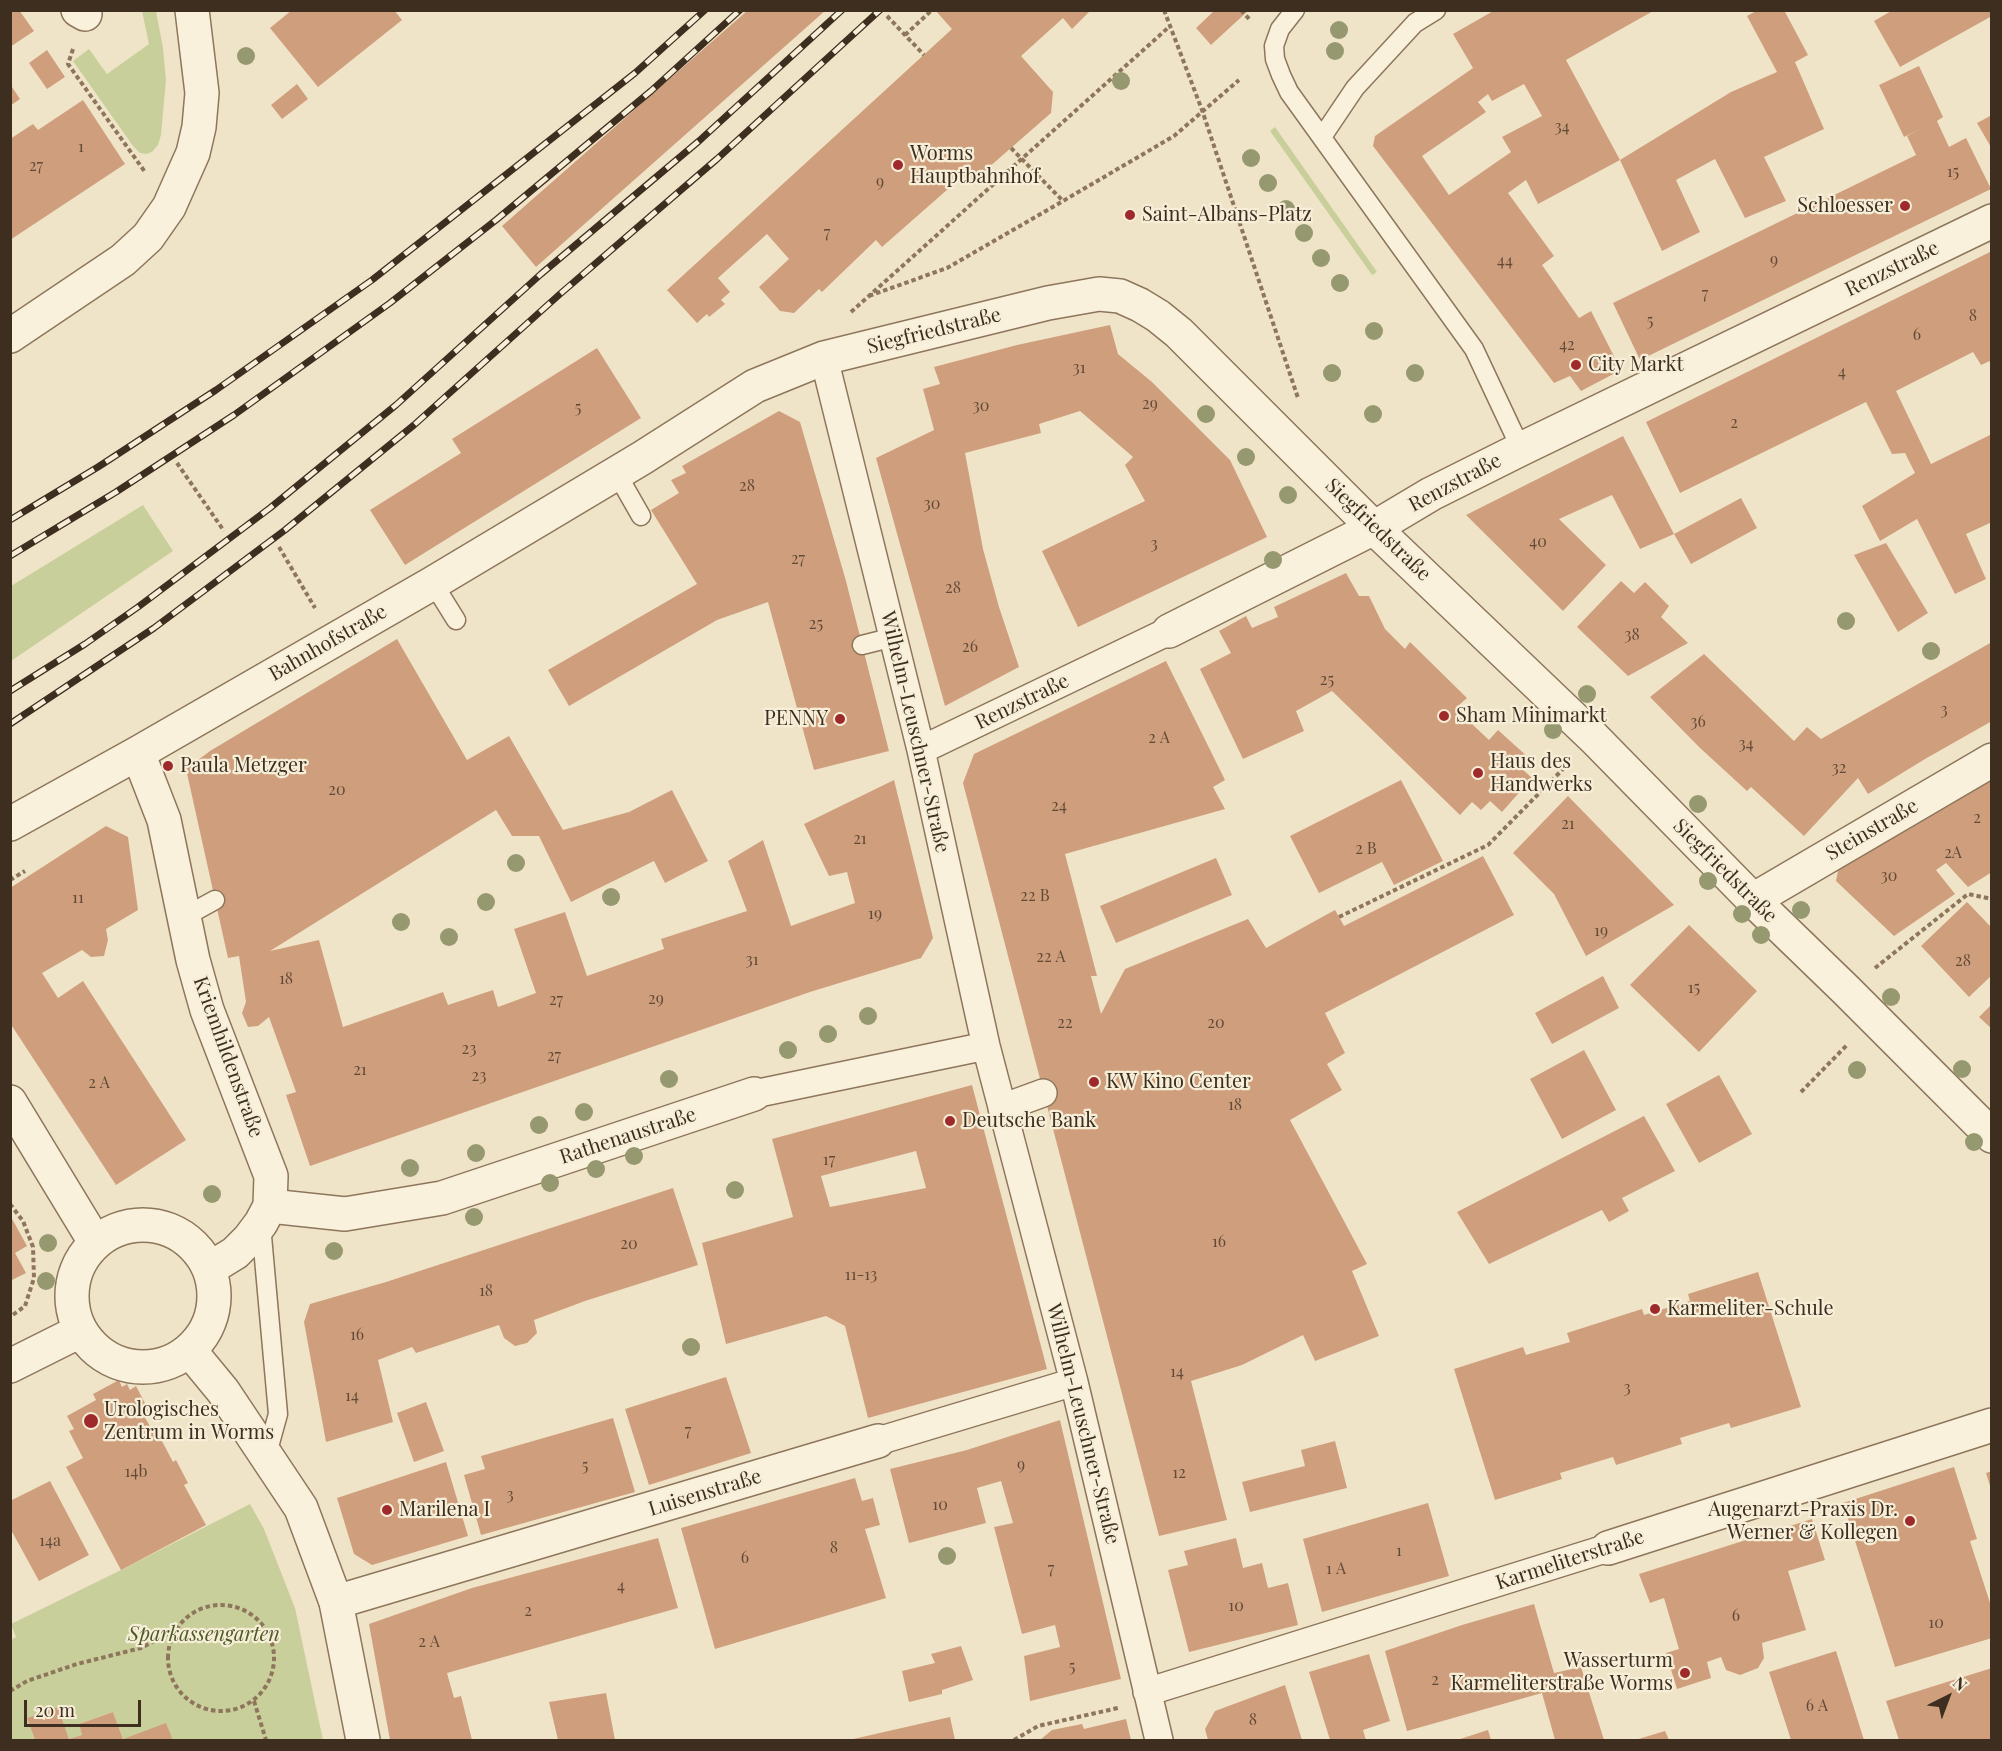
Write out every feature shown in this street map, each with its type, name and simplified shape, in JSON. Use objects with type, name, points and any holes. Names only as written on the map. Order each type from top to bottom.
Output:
[{"type":"street","points":[[10,336],[123,260],[148,237],[169,207],[193,153],[199,127],[202,93],[192,10]]},
{"type":"street","name":"Renzstraße","points":[[921,750],[1169,631],[1374,528],[1431,494],[1521,449],[1992,220]]},
{"type":"street","name":"Siegfriedstraße","points":[[629,466],[755,386],[824,358],[1048,303],[1099,294],[1120,296],[1140,305],[1179,333],[1374,528],[1594,738],[1753,900],[1992,1136]]},
{"type":"street","name":"Wilhelm-Leuschner-Straße","points":[[824,358],[921,750],[986,1046],[1074,1382],[1159,1740]]},
{"type":"street","name":"Bahnhofstraße","points":[[10,824],[433,583],[629,466]]},
{"type":"street","name":"Kriemhildenstraße","points":[[138,753],[164,820],[193,960],[207,1010],[223,1057],[266,1158],[271,1176],[265,1215]]},
{"type":"street","name":"Steinstraße","points":[[1753,900],[1992,760]]},
{"type":"street","name":"Rathenaustraße","points":[[265,1215],[345,1214],[442,1198],[754,1094],[986,1046]]},
{"type":"street","points":[[1002,1108],[1043,1093]]},
{"type":"street","points":[[10,1102],[95,1242]]},
{"type":"street","points":[[209,1269],[235,1253],[249,1239],[265,1215]]},
{"type":"street","points":[[153,1225],[170,1230],[187,1240],[199,1252],[209,1269],[214,1300],[211,1319],[206,1331],[190,1351],[162,1365],[136,1368],[116,1363],[100,1354],[88,1342],[74,1317],[71,1300],[76,1270],[95,1242],[120,1228],[153,1225]]},
{"type":"street","points":[[10,1366],[80,1331]]},
{"type":"street","points":[[190,1351],[223,1391],[301,1508],[336,1602],[363,1740]]},
{"type":"street","name":"Luisenstraße","points":[[336,1602],[1074,1382]]},
{"type":"street","name":"Karmeliterstraße","points":[[1148,1696],[1992,1425]]},
{"type":"lane","points":[[1295,10],[1280,29],[1274,46],[1275,59],[1290,92],[1474,349],[1521,449]]},
{"type":"lane","points":[[1322,137],[1370,71],[1415,23],[1437,10]]},
{"type":"lane","points":[[629,466],[641,516]]},
{"type":"lane","points":[[433,583],[456,620]]},
{"type":"lane","points":[[862,645],[894,638]]},
{"type":"lane","points":[[184,917],[215,900]]},
{"type":"lane","points":[[265,1215],[278,1414],[267,1454]]},
{"type":"path","points":[[905,35],[932,10]]},
{"type":"path","points":[[1164,10],[1202,110],[1299,401]]},
{"type":"path","points":[[82,12],[68,64],[169,207]]},
{"type":"path","points":[[887,16],[924,55]]},
{"type":"path","points":[[1170,26],[867,297],[947,268],[1063,201],[1174,136],[1239,80]]},
{"type":"path","points":[[1011,148],[1063,201]]},
{"type":"path","points":[[177,463],[224,531]]},
{"type":"path","points":[[279,547],[313,604]]},
{"type":"path","points":[[1339,917],[1488,845],[1594,738]]},
{"type":"path","points":[[10,880],[25,871]]},
{"type":"path","points":[[1846,990],[1968,894],[1992,899]]},
{"type":"path","points":[[1801,1092],[1873,1018]]},
{"type":"path","points":[[10,1204],[22,1221],[33,1247],[34,1278],[25,1306],[10,1317]]},
{"type":"path","points":[[218,1604],[235,1605],[250,1612],[263,1624],[272,1639],[275,1656],[273,1672],[266,1688],[254,1701],[238,1709],[219,1712],[201,1708],[185,1698],[174,1683],[168,1666],[168,1647],[175,1630],[186,1617],[201,1608],[218,1604]]},
{"type":"path","points":[[10,1691],[27,1682],[77,1664],[141,1648],[175,1630]]},
{"type":"path","points":[[1014,1740],[1038,1726],[1148,1696]]},
{"type":"path","points":[[254,1701],[266,1740]]},
{"type":"green space","points":[[142,11],[156,11],[166,80],[161,135],[158,145],[152,152],[146,154],[140,153],[133,146],[73,61],[89,49],[107,74],[149,44]]},
{"type":"green space","points":[[1275,127],[1377,272],[1372,275],[1270,131]]},
{"type":"green space","points":[[143,505],[173,551],[11,661],[11,586]]},
{"type":"green space","name":"Sparkassengarten","points":[[250,1504],[264,1529],[295,1608],[323,1740],[173,1740],[166,1724],[123,1739],[113,1712],[79,1724],[82,1735],[69,1739],[58,1707],[27,1718],[35,1740],[11,1740],[11,1640],[16,1637],[11,1624]]},
{"type":"building","points":[[10,10],[19,10],[34,31],[10,47]]},
{"type":"building","points":[[292,10],[394,10],[402,20],[318,87],[270,28]]},
{"type":"building","points":[[748,10],[826,10],[536,267],[502,226]]},
{"type":"building","name":"Worms Hauptbahnhof","points":[[935,10],[1091,10],[1072,29],[1063,18],[1021,56],[1053,92],[1051,113],[972,182],[956,182],[882,247],[876,240],[822,292],[819,289],[794,313],[780,311],[759,287],[789,259],[767,234],[718,278],[730,292],[721,300],[725,304],[709,317],[707,314],[697,323],[667,290],[952,29]]},
{"type":"building","points":[[1215,10],[1249,10],[1211,45],[1196,28]]},
{"type":"building","points":[[1495,10],[1655,10],[1566,60],[1620,160],[1538,204],[1526,180],[1508,193],[1554,256],[1542,265],[1579,318],[1591,311],[1621,370],[1581,391],[1570,376],[1554,383],[1373,146],[1375,136],[1473,68],[1453,34]],"holes":[[[1524,84],[1542,116],[1502,137],[1511,152],[1449,195],[1422,156],[1486,112],[1478,102],[1488,94],[1492,101]]]},
{"type":"building","points":[[1758,10],[1784,10],[1808,55],[1795,62],[1824,129],[1764,157],[1786,201],[1745,218],[1715,159],[1676,180],[1700,232],[1662,251],[1620,160],[1731,92],[1777,72],[1747,16]]},
{"type":"building","points":[[1893,10],[1991,10],[1992,16],[1900,67],[1874,21]]},
{"type":"building","points":[[47,50],[65,77],[47,89],[29,63]]},
{"type":"building","points":[[1919,66],[1943,117],[1937,121],[1949,147],[1966,138],[1991,189],[1640,360],[1613,303],[1916,155],[1907,136],[1920,129],[1904,137],[1879,85]]},
{"type":"building","points":[[10,84],[20,99],[10,106]]},
{"type":"building","points":[[297,84],[308,99],[282,119],[271,105]]},
{"type":"building","points":[[83,100],[125,164],[10,240],[10,139],[33,124],[38,130]]},
{"type":"building","points":[[1992,115],[1992,149],[1977,123]]},
{"type":"building","points":[[1992,251],[1992,360],[1981,365],[1973,352],[1896,391],[1931,464],[1992,434],[1992,522],[1966,534],[1986,579],[1955,594],[1917,519],[1880,541],[1862,506],[1915,473],[1905,453],[1892,454],[1866,402],[1680,493],[1646,422]]},
{"type":"building","points":[[1110,325],[1118,354],[1152,382],[1230,460],[1267,537],[1078,627],[1042,551],[1145,501],[1125,465],[1133,457],[1080,411],[1039,424],[1041,433],[965,453],[983,549],[1019,667],[945,706],[876,458],[934,430],[923,389],[940,384],[934,367],[1017,345]]},
{"type":"building","points":[[597,348],[641,418],[405,565],[370,510],[461,453],[452,439]]},
{"type":"building","points":[[779,411],[800,422],[846,581],[889,751],[814,770],[768,602],[717,620],[569,706],[548,670],[697,584],[651,510],[679,493],[671,480],[686,473],[682,466]]},
{"type":"building","points":[[1623,436],[1674,534],[1640,549],[1612,495],[1559,519],[1606,565],[1563,611],[1466,515]]},
{"type":"building","points":[[1741,498],[1757,528],[1691,564],[1674,534]]},
{"type":"building","points":[[1886,543],[1928,613],[1898,632],[1854,555]]},
{"type":"building","points":[[1346,573],[1359,596],[1369,596],[1385,629],[1405,649],[1410,642],[1467,698],[1458,706],[1473,725],[1489,740],[1498,730],[1529,758],[1520,767],[1532,778],[1502,812],[1490,801],[1481,810],[1472,802],[1460,815],[1332,691],[1296,711],[1304,731],[1243,759],[1200,669],[1231,653],[1219,631],[1246,616],[1252,628],[1278,617],[1274,607]]},
{"type":"building","points":[[1621,581],[1634,593],[1645,582],[1669,606],[1661,617],[1688,643],[1628,676],[1577,627]]},
{"type":"building","points":[[397,639],[467,760],[509,736],[563,830],[629,812],[672,790],[708,861],[665,883],[654,861],[571,902],[539,836],[512,836],[496,810],[270,951],[319,940],[343,1027],[443,992],[448,1005],[493,990],[498,1007],[536,993],[514,929],[565,912],[587,976],[664,949],[661,939],[747,911],[728,861],[763,840],[791,926],[855,903],[847,872],[829,876],[804,824],[894,780],[933,938],[921,958],[810,992],[310,1166],[286,1095],[296,1092],[269,1017],[258,1026],[248,1027],[242,1013],[246,1002],[239,956],[228,958],[186,769],[210,751]]},
{"type":"building","points":[[1992,642],[1992,721],[1868,794],[1858,778],[1804,836],[1751,787],[1747,791],[1699,747],[1650,697],[1704,654],[1794,741],[1807,727],[1821,739]]},
{"type":"building","points":[[1166,661],[1225,780],[1213,787],[1225,809],[1065,854],[1097,976],[1091,976],[1101,1014],[1125,969],[1248,919],[1266,948],[1335,910],[1344,926],[1483,856],[1514,915],[1325,1013],[1345,1053],[1327,1064],[1342,1090],[1290,1120],[1367,1264],[1352,1271],[1379,1336],[1315,1361],[1303,1335],[1242,1365],[1191,1381],[1227,1520],[1159,1536],[963,783],[974,754]]},
{"type":"building","points":[[1992,778],[1992,872],[1968,887],[1946,863],[1936,870],[1955,894],[1894,936],[1836,881],[1840,861]]},
{"type":"building","points":[[1401,780],[1443,861],[1394,885],[1382,862],[1319,893],[1290,836]]},
{"type":"building","points":[[1568,796],[1674,905],[1586,956],[1554,894],[1513,853]]},
{"type":"building","points":[[106,826],[128,837],[138,910],[106,929],[108,940],[104,956],[91,957],[82,950],[42,973],[58,998],[83,981],[186,1140],[116,1185],[10,1023],[10,888]]},
{"type":"building","points":[[1216,858],[1232,895],[1116,943],[1100,906]]},
{"type":"building","points":[[1967,902],[1992,928],[1992,975],[1969,997],[1921,946]]},
{"type":"building","points":[[1689,925],[1757,991],[1699,1052],[1630,985]]},
{"type":"building","points":[[1603,976],[1619,1008],[1552,1044],[1535,1013]]},
{"type":"building","points":[[1992,1004],[1992,1029],[1979,1017]]},
{"type":"building","points":[[1584,1050],[1616,1110],[1562,1139],[1530,1079]]},
{"type":"building","points":[[1719,1075],[1752,1134],[1699,1163],[1666,1104]]},
{"type":"building","points":[[972,1085],[1047,1369],[868,1418],[845,1326],[826,1316],[726,1344],[702,1243],[793,1217],[772,1139]],"holes":[[[916,1151],[926,1188],[830,1207],[821,1176]]]},
{"type":"building","points":[[1644,1116],[1675,1171],[1622,1198],[1629,1211],[1609,1222],[1602,1210],[1489,1264],[1457,1212]]},
{"type":"building","points":[[673,1188],[698,1265],[534,1320],[537,1333],[527,1343],[515,1346],[504,1338],[499,1325],[416,1353],[412,1347],[378,1360],[393,1422],[326,1442],[304,1322],[310,1304],[386,1282]]},
{"type":"building","points":[[10,1215],[27,1246],[15,1253],[26,1273],[10,1281]]},
{"type":"building","points":[[1758,1272],[1801,1407],[1731,1428],[1729,1423],[1680,1438],[1682,1444],[1616,1465],[1613,1457],[1560,1473],[1562,1479],[1495,1500],[1454,1369],[1523,1347],[1526,1355],[1570,1342],[1567,1333],[1642,1309],[1644,1315],[1690,1301],[1688,1294]]},
{"type":"building","points":[[726,1377],[751,1453],[649,1485],[625,1409]]},
{"type":"building","points":[[119,1380],[122,1387],[127,1384],[130,1390],[136,1386],[149,1411],[143,1414],[151,1428],[154,1426],[173,1462],[176,1460],[188,1483],[184,1485],[206,1525],[121,1570],[66,1467],[83,1458],[69,1431],[74,1429],[67,1416],[96,1400],[93,1394]]},
{"type":"building","points":[[426,1402],[444,1451],[414,1462],[397,1413]]},
{"type":"building","points":[[613,1418],[635,1492],[481,1535],[464,1475],[485,1469],[481,1456]]},
{"type":"building","points":[[1060,1420],[1121,1679],[1030,1701],[1024,1656],[1060,1647],[1055,1625],[1022,1634],[994,1527],[1013,1523],[1001,1481],[977,1488],[986,1523],[909,1543],[890,1469],[967,1450]]},
{"type":"building","points":[[1335,1441],[1347,1488],[1250,1512],[1242,1482],[1305,1466],[1301,1450]]},
{"type":"building","points":[[446,1462],[468,1536],[372,1565],[354,1554],[337,1498]]},
{"type":"building","points":[[1954,1467],[1977,1539],[1970,1541],[1992,1609],[1992,1638],[1895,1667],[1843,1503]]},
{"type":"building","points":[[1992,1471],[1992,1489],[1991,1489],[1986,1473]]},
{"type":"building","points":[[855,1478],[862,1501],[873,1498],[880,1525],[865,1529],[886,1598],[715,1649],[681,1528]]},
{"type":"building","points":[[50,1481],[89,1555],[39,1581],[10,1528],[10,1501]]},
{"type":"building","points":[[1428,1503],[1449,1576],[1322,1612],[1303,1539]]},
{"type":"building","points":[[1812,1519],[1825,1560],[1788,1571],[1806,1630],[1762,1643],[1764,1658],[1758,1668],[1740,1675],[1726,1670],[1721,1657],[1707,1662],[1711,1678],[1677,1689],[1666,1653],[1679,1649],[1664,1598],[1650,1603],[1639,1574]]},
{"type":"building","points":[[658,1538],[678,1608],[447,1673],[454,1698],[461,1696],[472,1740],[390,1740],[369,1624],[472,1588]]},
{"type":"building","points":[[1236,1538],[1243,1568],[1262,1563],[1268,1588],[1288,1583],[1298,1625],[1189,1652],[1168,1570],[1188,1565],[1184,1551]]},
{"type":"building","points":[[1534,1604],[1554,1673],[1581,1667],[1604,1740],[1555,1740],[1542,1693],[1407,1731],[1385,1651]]},
{"type":"building","points":[[961,1646],[973,1680],[942,1690],[942,1694],[909,1702],[902,1671],[935,1663],[931,1654]]},
{"type":"building","points":[[1836,1651],[1864,1740],[1791,1740],[1769,1672]]},
{"type":"building","points":[[1369,1654],[1390,1721],[1363,1730],[1366,1740],[1330,1740],[1309,1672]]},
{"type":"building","points":[[1992,1668],[1992,1740],[1899,1740],[1886,1701]]},
{"type":"building","points":[[1285,1685],[1302,1740],[1208,1740],[1205,1729],[1215,1711]]},
{"type":"building","points":[[606,1693],[615,1740],[558,1740],[549,1702]]},
{"type":"building","points":[[58,1707],[69,1739],[82,1735],[79,1724],[113,1712],[123,1739],[166,1723],[173,1740],[35,1740],[27,1718]]},
{"type":"building","points":[[950,1717],[955,1740],[849,1740]]},
{"type":"building","points":[[1126,1719],[1131,1740],[1040,1740],[1052,1730],[1082,1724],[1084,1729]]},
{"type":"building","points":[[1488,1730],[1491,1740],[1457,1740]]},
{"type":"building","points":[[1665,1731],[1669,1740],[1635,1740]]},
{"type":"railway","points":[[10,520],[98,467],[216,390],[372,280],[635,73],[705,10]]},
{"type":"railway","points":[[10,556],[116,492],[234,415],[390,303],[496,220],[651,91],[740,10]]},
{"type":"railway","points":[[10,691],[85,644],[138,607],[270,508],[396,405],[541,274],[699,141],[842,10]]},
{"type":"railway","points":[[10,724],[154,628],[285,530],[414,425],[560,294],[717,159],[880,10]]},
{"type":"place","name":"Worms Hauptbahnhof","points":[[898,165]]},
{"type":"place","name":"Schloesser","points":[[1905,206]]},
{"type":"place","name":"Saint-Albans-Platz","points":[[1130,215]]},
{"type":"place","name":"City Markt","points":[[1576,365]]},
{"type":"place","name":"Sham Minimarkt","points":[[1444,716]]},
{"type":"place","name":"PENNY","points":[[840,719]]},
{"type":"place","name":"Paula Metzger","points":[[168,766]]},
{"type":"place","name":"Haus des Handwerks","points":[[1478,773]]},
{"type":"place","name":"KW Kino Center","points":[[1094,1082]]},
{"type":"place","name":"Deutsche Bank","points":[[950,1121]]},
{"type":"place","name":"Karmeliter-Schule","points":[[1655,1309]]},
{"type":"place","name":"Urologisches Zentrum in Worms","points":[[91,1421]]},
{"type":"place","name":"Marilena I","points":[[387,1510]]},
{"type":"place","name":"Augenarzt-Praxis Dr. Werner & Kollegen","points":[[1910,1521]]},
{"type":"place","name":"Wasserturm Karmeliterstraße Worms","points":[[1685,1673]]}]
